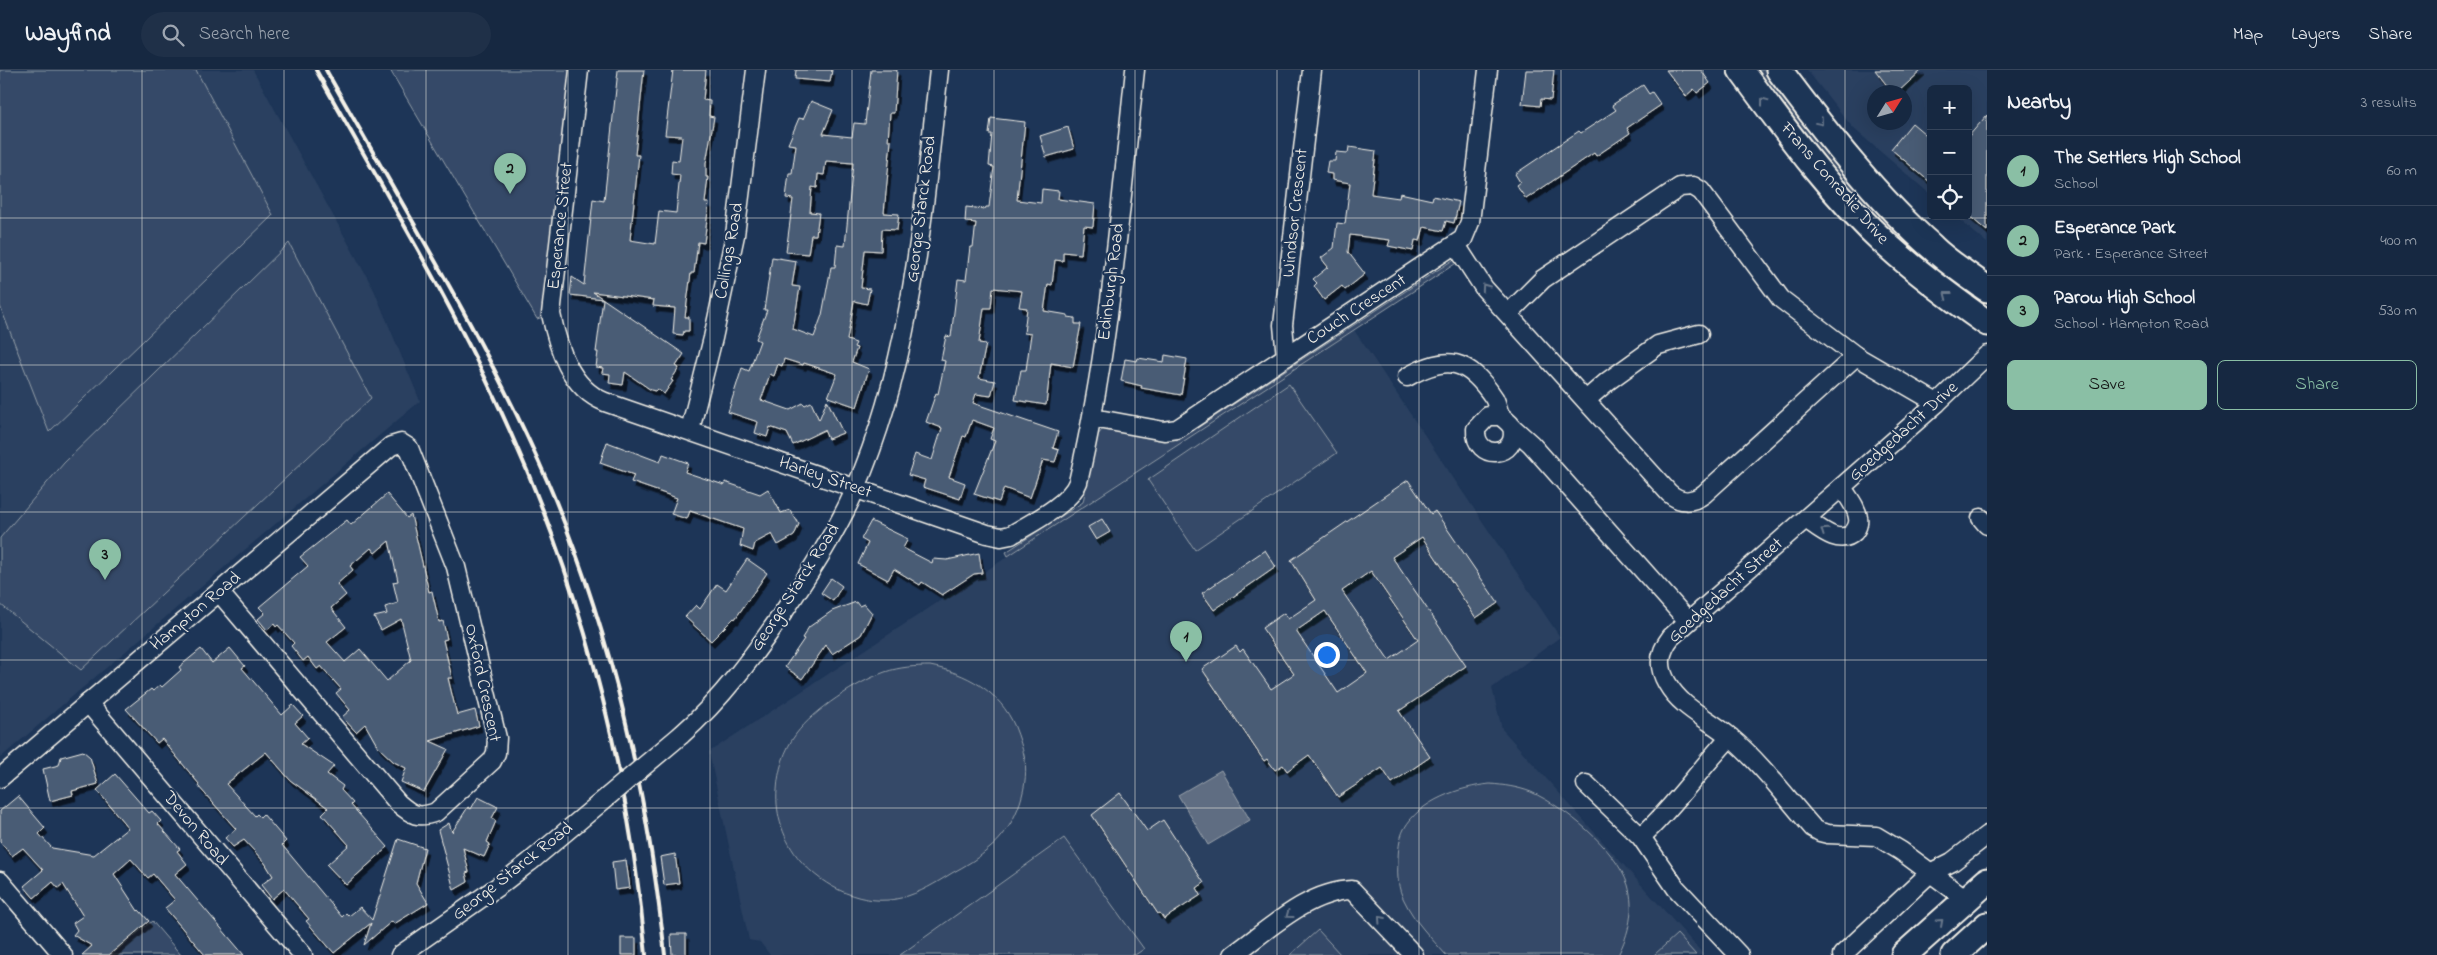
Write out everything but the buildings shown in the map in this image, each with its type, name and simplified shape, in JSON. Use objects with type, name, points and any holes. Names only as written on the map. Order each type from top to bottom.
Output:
[{"type":"main road","name":"Frans Conradie Drive","points":[[1740,70],[1822,175],[1865,224],[1915,269],[1987,323]]},
{"type":"main road","name":"Frans Conradie Drive","points":[[1779,70],[1808,108],[1905,222],[1933,248],[1987,289]]},
{"type":"main road","points":[[1904,955],[1987,881]]},
{"type":"main road","points":[[1954,955],[1987,925]]},
{"type":"street","name":"Esperance Street","points":[[574,378],[555,334],[551,314],[579,70]]},
{"type":"street","name":"Collings Road","points":[[690,430],[713,338],[735,235],[756,70]]},
{"type":"street","name":"George Starck Road","points":[[400,955],[531,861],[681,735],[722,695],[767,637],[834,532],[855,489],[892,381],[916,270],[939,70]]},
{"type":"street","name":"Edinburgh Road","points":[[1074,491],[1093,418],[1108,323],[1135,70]]},
{"type":"street","name":"Windsor Crescent","points":[[1286,357],[1284,325],[1312,70]]},
{"type":"street","name":"Couch Crescent","points":[[1093,418],[1164,431],[1177,429],[1456,245],[1468,232],[1470,222],[1488,70]]},
{"type":"street","points":[[1509,313],[1543,279],[1680,187],[1693,186],[1700,191],[1781,299],[1856,356],[1937,403]]},
{"type":"street","points":[[1456,245],[1484,288],[1509,313],[1669,493],[1678,500],[1691,501],[1704,494],[1856,356]]},
{"type":"street","points":[[1586,400],[1608,381],[1658,345],[1699,334]]},
{"type":"street","name":"Goedgedacht Drive","points":[[1806,518],[1937,403],[1987,356]]},
{"type":"street","points":[[1407,376],[1429,365],[1451,361],[1462,365],[1478,378],[1496,401],[1508,429],[1535,450],[1688,621]]},
{"type":"street","name":"Harley Street","points":[[574,378],[589,395],[598,399],[987,534],[1001,537],[1011,535],[1066,499],[1074,491]]},
{"type":"street","name":"Oxford Crescent","points":[[219,592],[398,803],[411,814],[426,816],[436,812],[489,766],[496,753],[497,738],[460,582],[451,554],[409,448],[401,443],[391,446]]},
{"type":"street","name":"Hampton Road","points":[[0,778],[391,446]]},
{"type":"street","points":[[1806,518],[1835,537],[1841,538],[1852,534],[1858,526],[1858,518],[1842,487]]},
{"type":"street","name":"Goedgedacht Street","points":[[1730,737],[1679,700],[1662,671],[1662,649],[1671,637],[1688,621],[1806,518]]},
{"type":"street","name":"Devon Road","points":[[88,703],[302,955]]},
{"type":"street","points":[[1641,837],[1667,812],[1703,765],[1730,737],[1820,832],[1876,836],[1901,851],[1966,899]]},
{"type":"street","points":[[1586,784],[1641,837],[1676,888],[1739,955]]},
{"type":"street","points":[[1842,955],[1930,873],[1952,862],[1987,835]]},
{"type":"street","points":[[0,881],[63,955]]},
{"type":"street","points":[[1233,955],[1308,901],[1331,892],[1352,890],[1414,955]]},
{"type":"shaded area","points":[[0,70],[253,70],[374,290],[420,401],[0,758]]},
{"type":"shaded area","points":[[0,70],[196,70],[273,215],[49,432],[0,306]]},
{"type":"shaded area","points":[[390,70],[571,70],[543,317],[537,319]]},
{"type":"shaded area","points":[[1754,70],[1765,70],[1876,203],[1911,249],[1909,251],[1829,163]]},
{"type":"shaded area","points":[[1807,70],[1987,70],[1987,243],[1960,220],[1972,220],[1972,85],[1927,85],[1927,192],[1853,128]]},
{"type":"shaded area","points":[[289,243],[371,398],[81,670],[0,604],[0,538],[64,463]]},
{"type":"shaded area","points":[[1456,258],[1461,260],[1008,556],[1006,552],[1083,502],[1096,437],[1103,429],[1179,440]]},
{"type":"shaded area","points":[[1354,330],[1560,637],[1492,688],[1502,729],[1704,955],[770,955],[760,942],[749,940],[709,752]]},
{"type":"shaded area","points":[[1289,384],[1337,453],[1195,550],[1148,480]]},
{"type":"shaded area","points":[[930,666],[956,673],[969,679],[991,694],[1009,714],[1018,735],[1025,760],[1025,784],[1018,808],[1013,820],[999,840],[986,852],[921,891],[901,898],[887,900],[873,900],[846,893],[833,887],[810,870],[789,845],[779,818],[777,799],[782,761],[792,740],[804,725],[825,706],[849,690],[891,670]]},
{"type":"shaded area","points":[[1221,770],[1250,820],[1208,845],[1178,795]]},
{"type":"shaded area","points":[[1490,784],[1521,789],[1544,799],[1559,808],[1588,831],[1613,857],[1628,885],[1631,903],[1628,930],[1618,955],[1446,955],[1418,922],[1404,900],[1398,882],[1399,850],[1404,829],[1420,810],[1430,803],[1466,788]]},
{"type":"shaded area","points":[[1064,838],[1144,949],[1135,955],[900,955]]},
{"type":"shaded area","points":[[152,921],[181,955],[111,955]]},
{"type":"shaded area","points":[[1318,930],[1341,955],[1290,955]]},
{"type":"shaded area","points":[[1677,934],[1696,955],[1654,955]]},
{"type":"railway","points":[[316,70],[417,247],[465,337],[509,429],[536,492],[560,556],[581,620],[615,752],[628,819],[646,955]]},
{"type":"railway","points":[[326,70],[443,275],[499,379],[525,431],[572,542],[592,599],[624,716],[648,834],[665,955]]},
{"type":"place","name":"Esperance Park","points":[[510,194]]},
{"type":"place","name":"Parow High School","points":[[105,580]]},
{"type":"place","name":"The Settlers High School","points":[[1186,662]]}]
